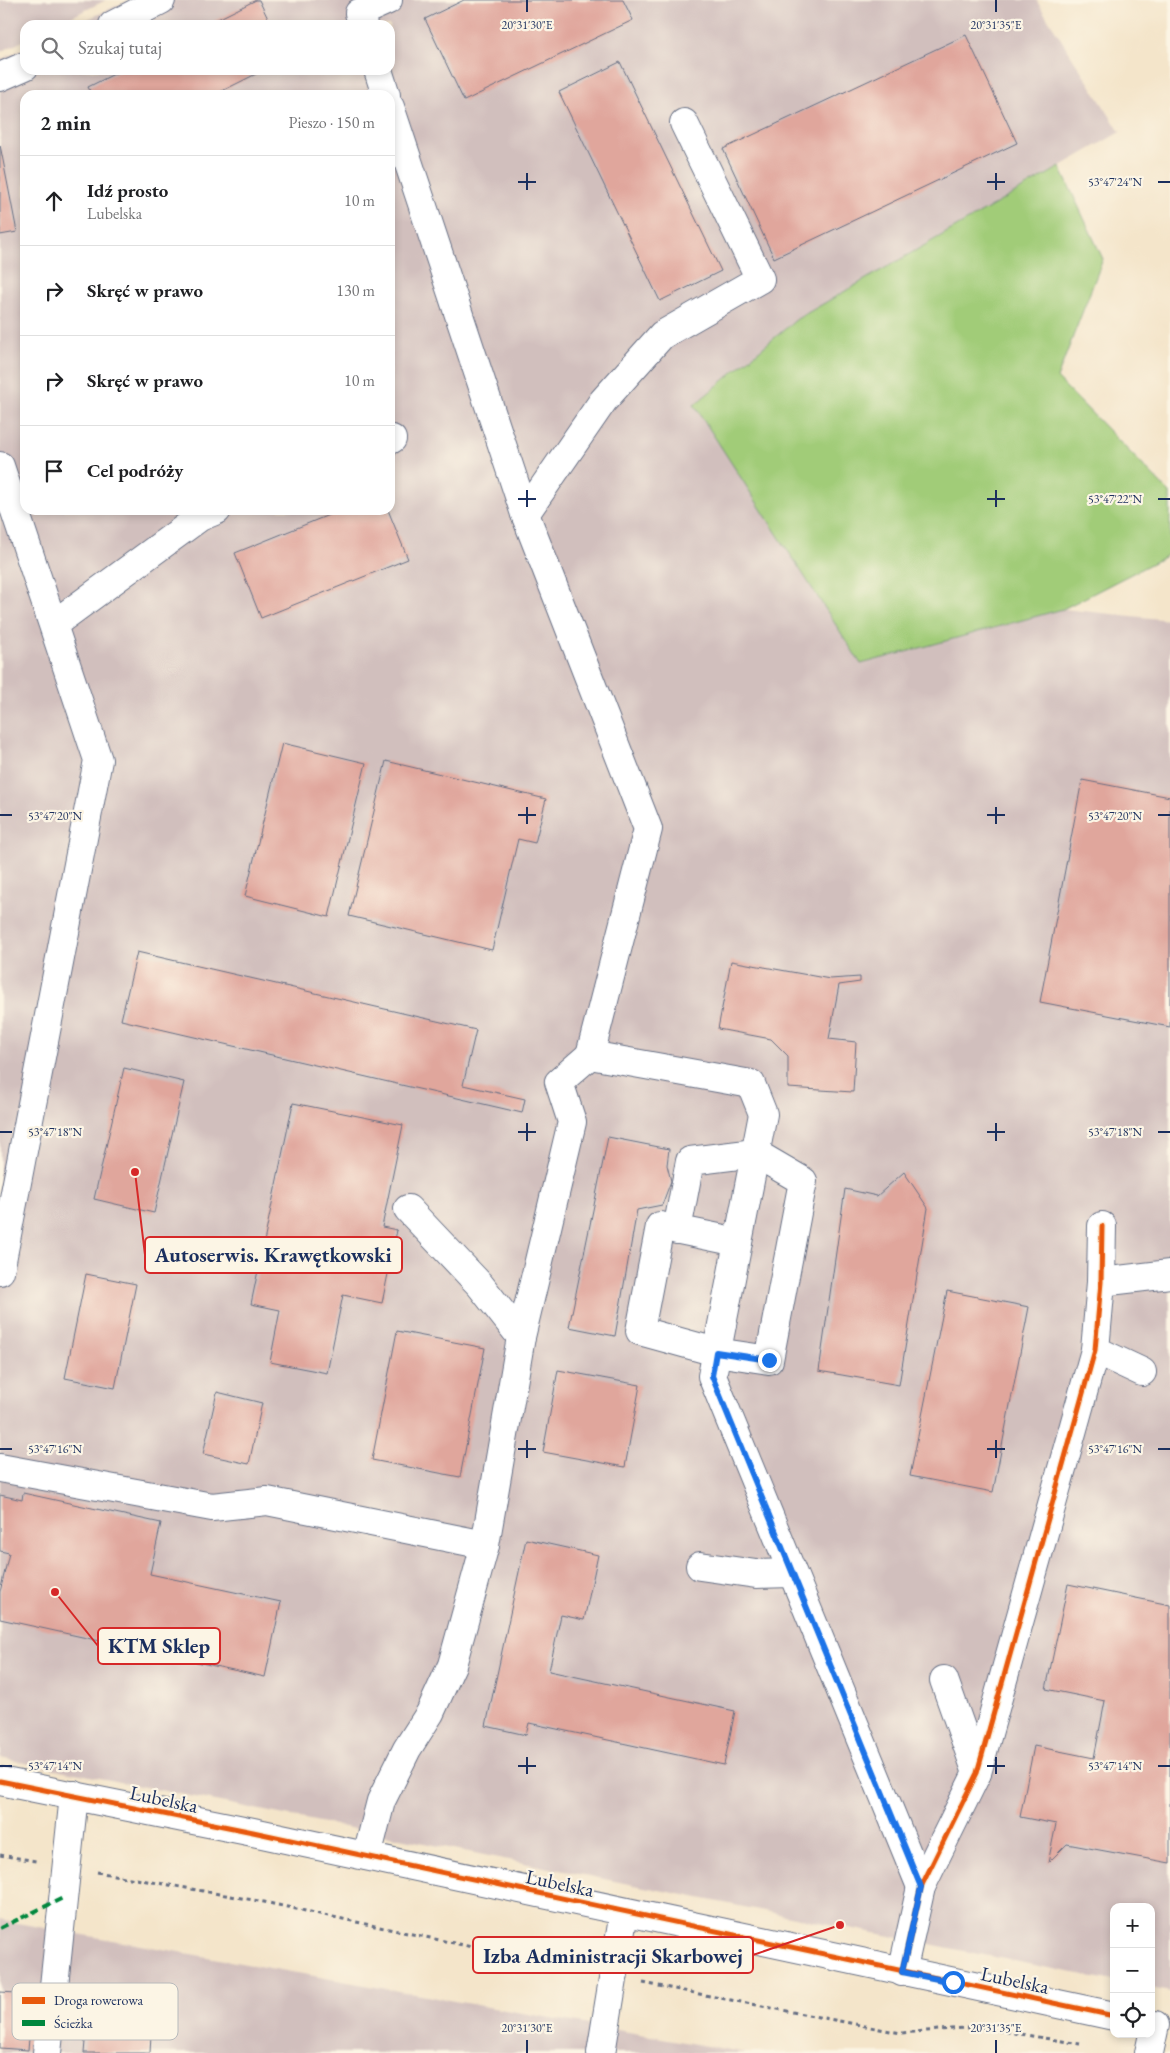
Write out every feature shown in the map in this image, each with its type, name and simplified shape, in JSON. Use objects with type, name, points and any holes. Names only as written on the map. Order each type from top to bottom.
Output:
[{"type":"street","points":[[123,20],[161,0]]},
{"type":"street","points":[[361,20],[359,13],[388,0]]},
{"type":"street","points":[[0,77],[20,68]]},
{"type":"street","points":[[380,75],[384,90]]},
{"type":"street","points":[[367,1856],[381,1801],[407,1749],[430,1713],[452,1666],[485,1545],[521,1337],[572,1122],[559,1082],[590,1055],[648,830],[524,514],[395,122]]},
{"type":"street","points":[[524,514],[603,401],[662,335],[760,279],[684,123]]},
{"type":"street","points":[[0,466],[98,760],[0,1271]]},
{"type":"street","points":[[54,624],[205,515]]},
{"type":"street","points":[[590,1055],[751,1084],[763,1114],[712,1376],[921,1887]]},
{"type":"street","points":[[677,1230],[690,1161],[755,1153],[804,1181],[769,1360],[716,1352],[640,1331],[660,1226],[677,1230],[738,1242]]},
{"type":"street","points":[[408,1209],[480,1284],[521,1337]]},
{"type":"street","points":[[902,1972],[921,1887],[977,1773],[1095,1350],[1101,1282],[1102,1226]]},
{"type":"street","points":[[1101,1282],[1170,1274]]},
{"type":"street","points":[[1095,1350],[1142,1372]]},
{"type":"street","points":[[0,1468],[212,1507],[267,1501],[485,1545]]},
{"type":"street","points":[[700,1566],[756,1574],[792,1573]]},
{"type":"street","points":[[944,1680],[977,1773]]},
{"type":"street","name":"Lubelska","points":[[0,1781],[367,1856],[1110,2015]]},
{"type":"street","points":[[54,1983],[74,1796]]},
{"type":"street","points":[[601,2053],[624,1912]]},
{"type":"street","points":[[1149,2053],[1159,2025]]},
{"type":"street","points":[[47,2053],[48,2040]]},
{"type":"path","points":[[0,1855],[264,1902],[614,1977],[901,2033],[978,2027],[1090,2045]]},
{"type":"shaded area","points":[[0,0],[106,0],[65,20],[20,20],[20,42],[0,52]]},
{"type":"shaded area","points":[[129,0],[1036,0],[1120,132],[797,319],[861,664],[1063,609],[1170,620],[1170,1992],[1155,1989],[1155,1903],[1110,1903],[1110,1980],[0,1758],[0,60],[20,50],[20,75],[395,75],[395,20],[86,20]]},
{"type":"shaded area","points":[[0,1920],[746,2053],[0,2053]]},
{"type":"green space","points":[[1060,167],[1103,259],[1057,378],[1170,493],[1170,554],[1063,609],[861,664],[694,405],[797,319]]},
{"type":"building","points":[[259,0],[269,20],[216,20]]},
{"type":"building","points":[[464,0],[623,0],[633,20],[464,101],[425,19]]},
{"type":"building","points":[[966,35],[1017,143],[774,258],[723,149]]},
{"type":"building","points":[[620,62],[721,271],[660,301],[559,92]]},
{"type":"building","points":[[112,75],[254,75],[224,90],[90,90],[88,87]]},
{"type":"building","points":[[0,145],[17,232],[0,235]]},
{"type":"building","points":[[329,515],[390,515],[408,559],[261,618],[235,553]]},
{"type":"building","points":[[282,743],[366,763],[329,917],[245,896]]},
{"type":"building","points":[[386,761],[546,799],[535,843],[518,839],[492,950],[349,916]]},
{"type":"building","points":[[1082,780],[1170,797],[1170,1027],[1040,1002]]},
{"type":"building","points":[[137,952],[476,1030],[463,1085],[525,1099],[522,1113],[121,1020]]},
{"type":"building","points":[[731,961],[830,979],[860,977],[860,982],[839,985],[829,1039],[856,1042],[853,1092],[788,1088],[788,1056],[771,1039],[718,1029]]},
{"type":"building","points":[[124,1068],[184,1082],[154,1213],[94,1199]]},
{"type":"building","points":[[293,1103],[403,1125],[382,1227],[397,1230],[382,1303],[343,1295],[327,1373],[270,1362],[280,1310],[251,1304]]},
{"type":"building","points":[[608,1137],[669,1149],[667,1165],[671,1181],[662,1205],[637,1210],[615,1336],[569,1327]]},
{"type":"building","points":[[904,1172],[928,1208],[899,1385],[819,1371],[845,1189],[877,1196]]},
{"type":"building","points":[[86,1274],[136,1284],[115,1388],[65,1378]]},
{"type":"building","points":[[947,1291],[1029,1307],[993,1492],[910,1476]]},
{"type":"building","points":[[397,1331],[485,1348],[460,1477],[372,1460]]},
{"type":"building","points":[[558,1370],[640,1385],[625,1467],[543,1452]]},
{"type":"building","points":[[217,1392],[262,1403],[249,1464],[203,1454]]},
{"type":"building","points":[[23,1493],[161,1523],[150,1574],[281,1602],[265,1677],[0,1619],[0,1592],[9,1553],[0,1551],[0,1495],[22,1500]]},
{"type":"building","points":[[526,1539],[598,1555],[584,1620],[561,1615],[549,1671],[735,1711],[724,1765],[529,1723],[526,1735],[486,1726]]},
{"type":"building","points":[[1068,1584],[1170,1605],[1170,1863],[1067,1844],[1048,1863],[1056,1824],[1020,1817],[1034,1746],[1094,1758],[1105,1701],[1046,1689]]},
{"type":"building","points":[[0,1992],[12,1993],[12,2040],[29,2040],[28,2050],[0,2048]]},
{"type":"building","points":[[85,2040],[151,2040],[150,2053],[84,2053]]},
{"type":"marked path","points":[[0,1928],[63,1898]]},
{"type":"cycle path","points":[[902,1972],[921,1887],[977,1773],[1095,1350],[1101,1282],[1102,1226]]},
{"type":"cycle path","points":[[0,1781],[253,1832],[1110,2015]]},
{"type":"place","name":"Autoserwis. Krawętkowski","points":[[135,1172]]},
{"type":"place","name":"KTM Sklep","points":[[55,1592]]},
{"type":"place","name":"Izba Administracji Skarbowej","points":[[840,1925]]},
{"type":"route","points":[[769,1360],[716,1352],[712,1376],[921,1887],[902,1972],[953,1982]]}]
